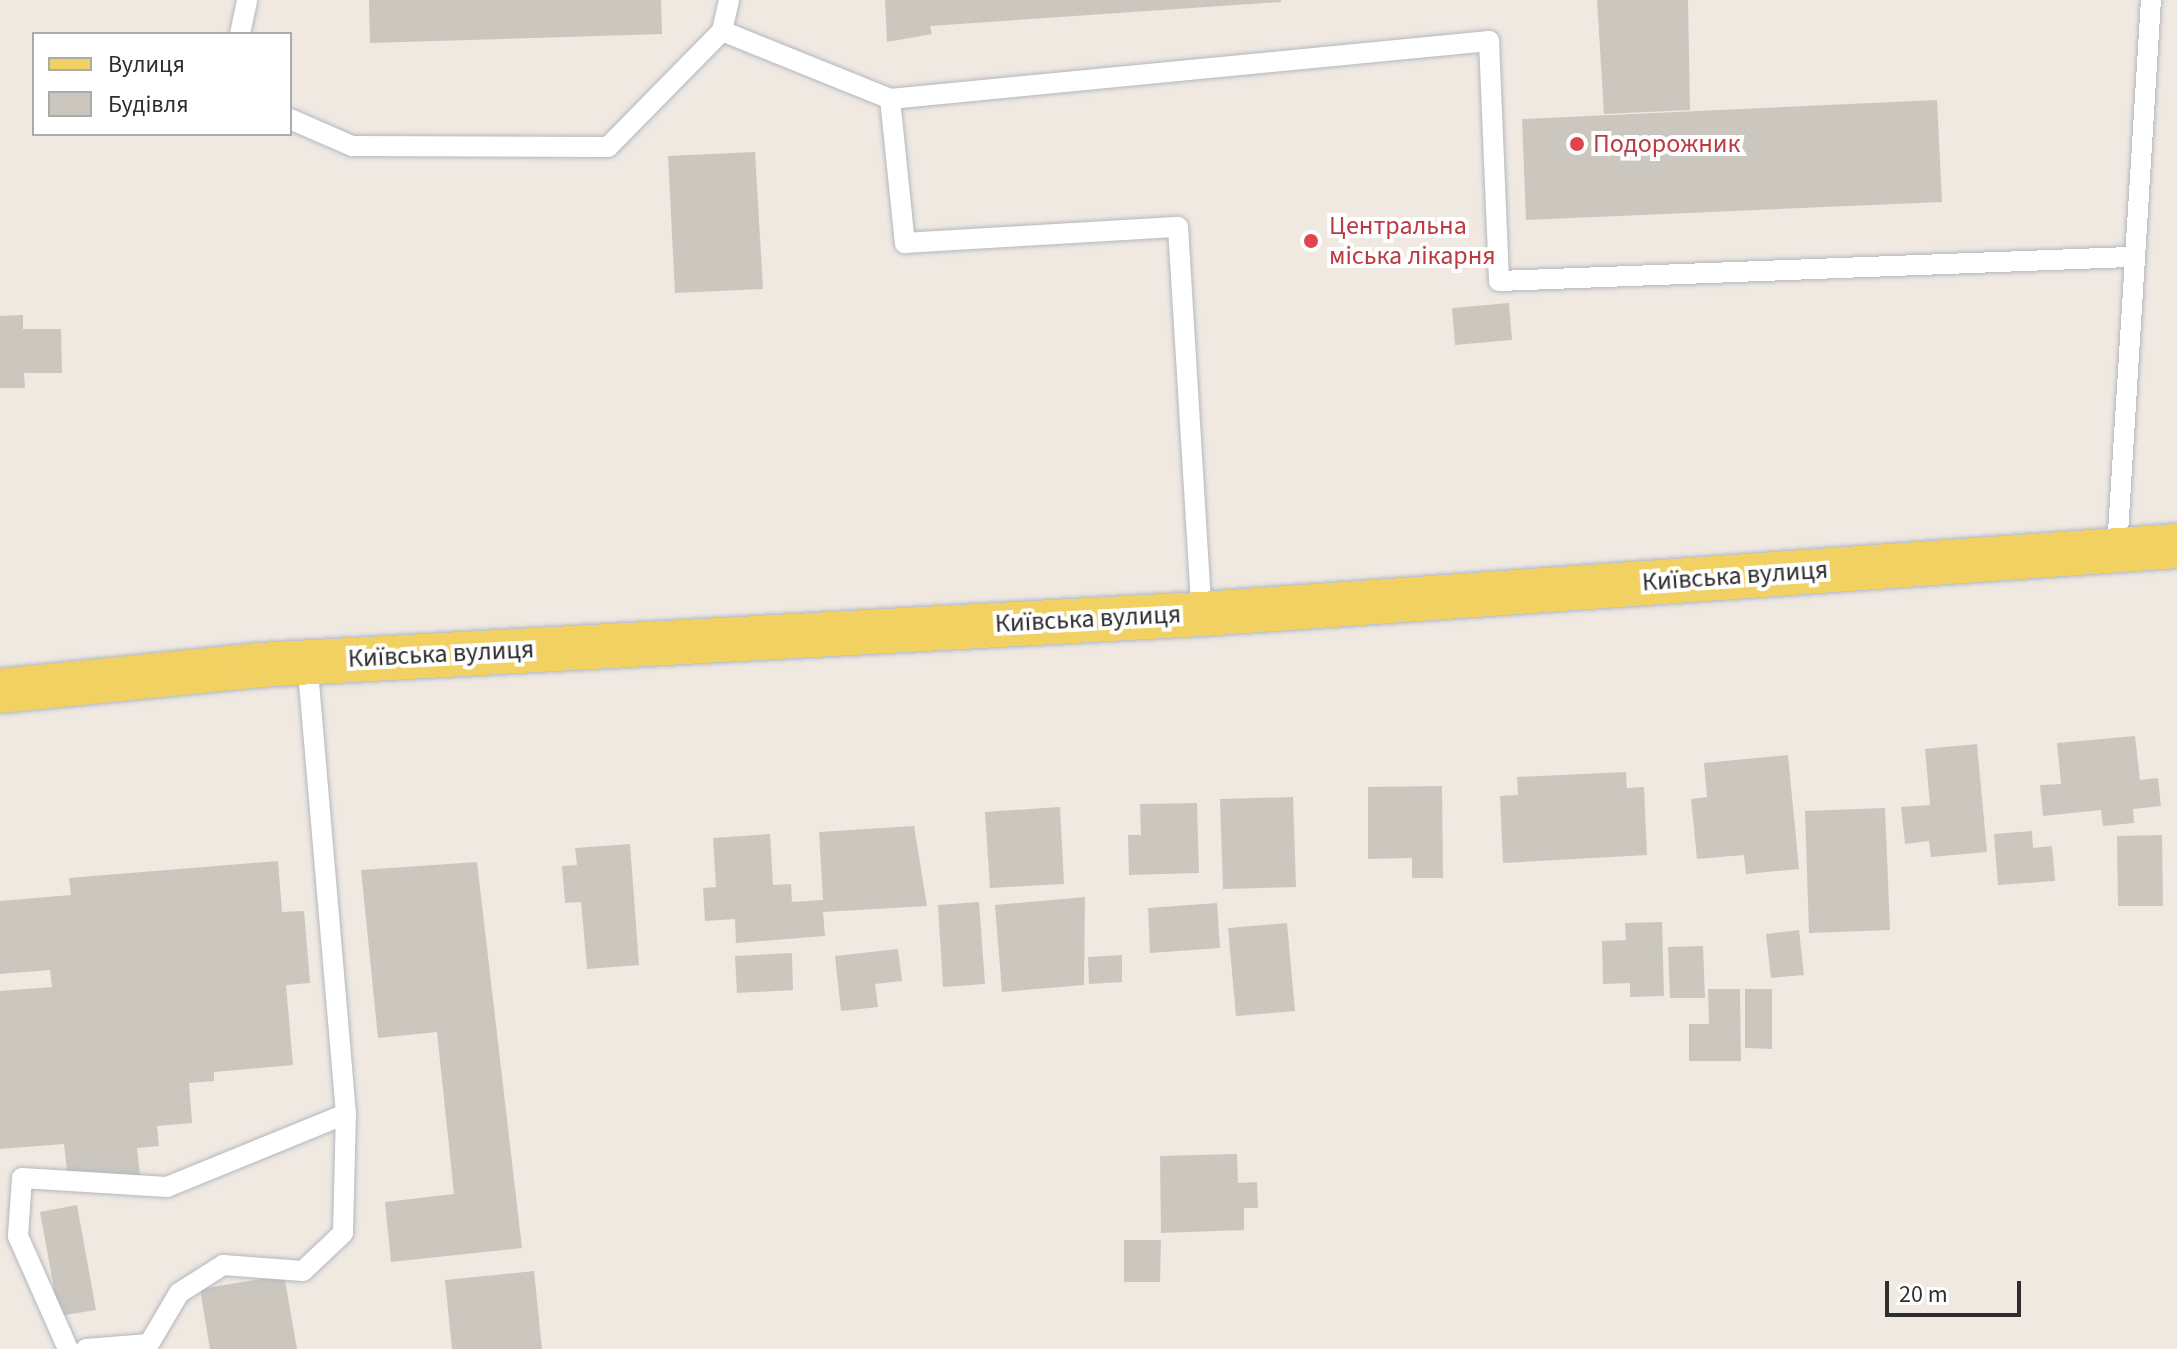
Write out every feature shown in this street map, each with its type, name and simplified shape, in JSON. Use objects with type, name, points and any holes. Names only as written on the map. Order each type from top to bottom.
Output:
[{"type":"main road","name":"Київська вулиця","points":[[0,691],[307,662],[1202,614],[2177,546]]},
{"type":"lane","points":[[240,32],[247,0]]},
{"type":"lane","points":[[292,120],[352,146],[608,147],[722,31],[729,0]]},
{"type":"lane","points":[[2117,549],[2130,257],[2151,0]]},
{"type":"lane","points":[[722,31],[890,99],[1489,41],[1499,281],[1542,285],[2130,257]]},
{"type":"lane","points":[[890,99],[905,243],[1178,227],[1202,614]]},
{"type":"lane","points":[[86,1349],[149,1344],[179,1293],[223,1265],[303,1271],[343,1233],[346,1114],[307,662]]},
{"type":"lane","points":[[68,1349],[18,1236],[22,1178],[167,1187],[346,1114]]},
{"type":"building","points":[[369,0],[661,0],[662,34],[370,43]]},
{"type":"building","points":[[885,0],[1281,2],[930,26],[932,34],[887,42]]},
{"type":"building","points":[[1597,0],[1688,0],[1690,110],[1604,114]]},
{"type":"building","points":[[1937,100],[1942,202],[1526,220],[1522,119]]},
{"type":"building","points":[[755,152],[763,289],[675,293],[668,156]]},
{"type":"building","points":[[1509,303],[1512,340],[1455,345],[1452,308]]},
{"type":"building","points":[[23,315],[23,329],[61,329],[62,373],[24,373],[25,388],[0,388],[0,316]]},
{"type":"building","points":[[2135,736],[2140,780],[2158,778],[2161,806],[2133,809],[2134,823],[2103,826],[2101,810],[2043,816],[2040,785],[2061,784],[2057,743]]},
{"type":"building","points":[[1977,744],[1987,852],[1931,857],[1929,841],[1905,844],[1901,807],[1930,805],[1925,749]]},
{"type":"building","points":[[1788,755],[1799,869],[1746,874],[1744,855],[1697,859],[1691,799],[1707,797],[1704,763]]},
{"type":"building","points":[[1626,772],[1627,788],[1644,787],[1647,855],[1503,863],[1500,796],[1518,795],[1517,777]]},
{"type":"building","points":[[1442,786],[1443,878],[1412,878],[1412,858],[1368,859],[1368,787]]},
{"type":"building","points":[[1293,797],[1296,887],[1223,889],[1220,799]]},
{"type":"building","points":[[1197,803],[1199,873],[1129,875],[1128,835],[1141,835],[1140,804]]},
{"type":"building","points":[[1060,807],[1064,884],[990,888],[985,812]]},
{"type":"building","points":[[1885,808],[1890,930],[1809,933],[1805,811]]},
{"type":"building","points":[[914,826],[927,906],[823,912],[825,936],[736,943],[735,919],[705,921],[703,888],[716,887],[713,838],[770,834],[773,885],[791,884],[792,902],[823,900],[819,832]]},
{"type":"building","points":[[2032,831],[2033,848],[2052,846],[2055,881],[1998,885],[1994,834]]},
{"type":"building","points":[[2162,835],[2163,906],[2118,906],[2117,836]]},
{"type":"building","points":[[630,844],[639,965],[587,969],[581,902],[565,903],[562,866],[577,865],[575,848]]},
{"type":"building","points":[[278,861],[282,912],[304,911],[310,983],[286,985],[293,1065],[214,1072],[214,1081],[189,1083],[192,1123],[157,1126],[159,1146],[137,1148],[140,1175],[68,1181],[64,1144],[0,1149],[0,991],[52,987],[50,970],[0,974],[0,901],[71,895],[69,878]]},
{"type":"building","points":[[477,862],[522,1248],[391,1262],[385,1202],[454,1194],[437,1032],[378,1038],[361,870]]},
{"type":"building","points":[[1085,897],[1084,985],[1002,992],[995,905]]},
{"type":"building","points":[[979,902],[985,984],[943,987],[938,905]]},
{"type":"building","points":[[1217,903],[1220,948],[1150,953],[1148,908]]},
{"type":"building","points":[[1662,922],[1664,996],[1630,997],[1630,983],[1603,984],[1602,941],[1626,940],[1625,923]]},
{"type":"building","points":[[1287,923],[1295,1011],[1236,1016],[1228,928]]},
{"type":"building","points":[[1799,930],[1804,975],[1771,978],[1766,934]]},
{"type":"building","points":[[1703,946],[1705,998],[1670,998],[1668,947]]},
{"type":"building","points":[[898,949],[902,981],[875,984],[878,1007],[841,1011],[835,956]]},
{"type":"building","points":[[792,953],[793,990],[737,993],[735,956]]},
{"type":"building","points":[[1122,955],[1122,982],[1089,984],[1088,957]]},
{"type":"building","points":[[1708,989],[1740,989],[1741,1061],[1689,1061],[1689,1024],[1709,1024]]},
{"type":"building","points":[[1745,989],[1772,989],[1772,1049],[1745,1048]]},
{"type":"building","points":[[1237,1154],[1238,1183],[1257,1182],[1258,1208],[1244,1208],[1244,1230],[1161,1233],[1160,1156]]},
{"type":"building","points":[[77,1205],[96,1310],[59,1316],[40,1212]]},
{"type":"building","points":[[1124,1240],[1161,1240],[1160,1282],[1124,1282]]},
{"type":"building","points":[[534,1271],[542,1349],[452,1349],[445,1280]]},
{"type":"building","points":[[284,1275],[297,1349],[210,1349],[200,1289]]},
{"type":"place","name":"Подорожник","points":[[1577,144]]},
{"type":"place","name":"Центральна міська лікарня","points":[[1311,241]]}]
